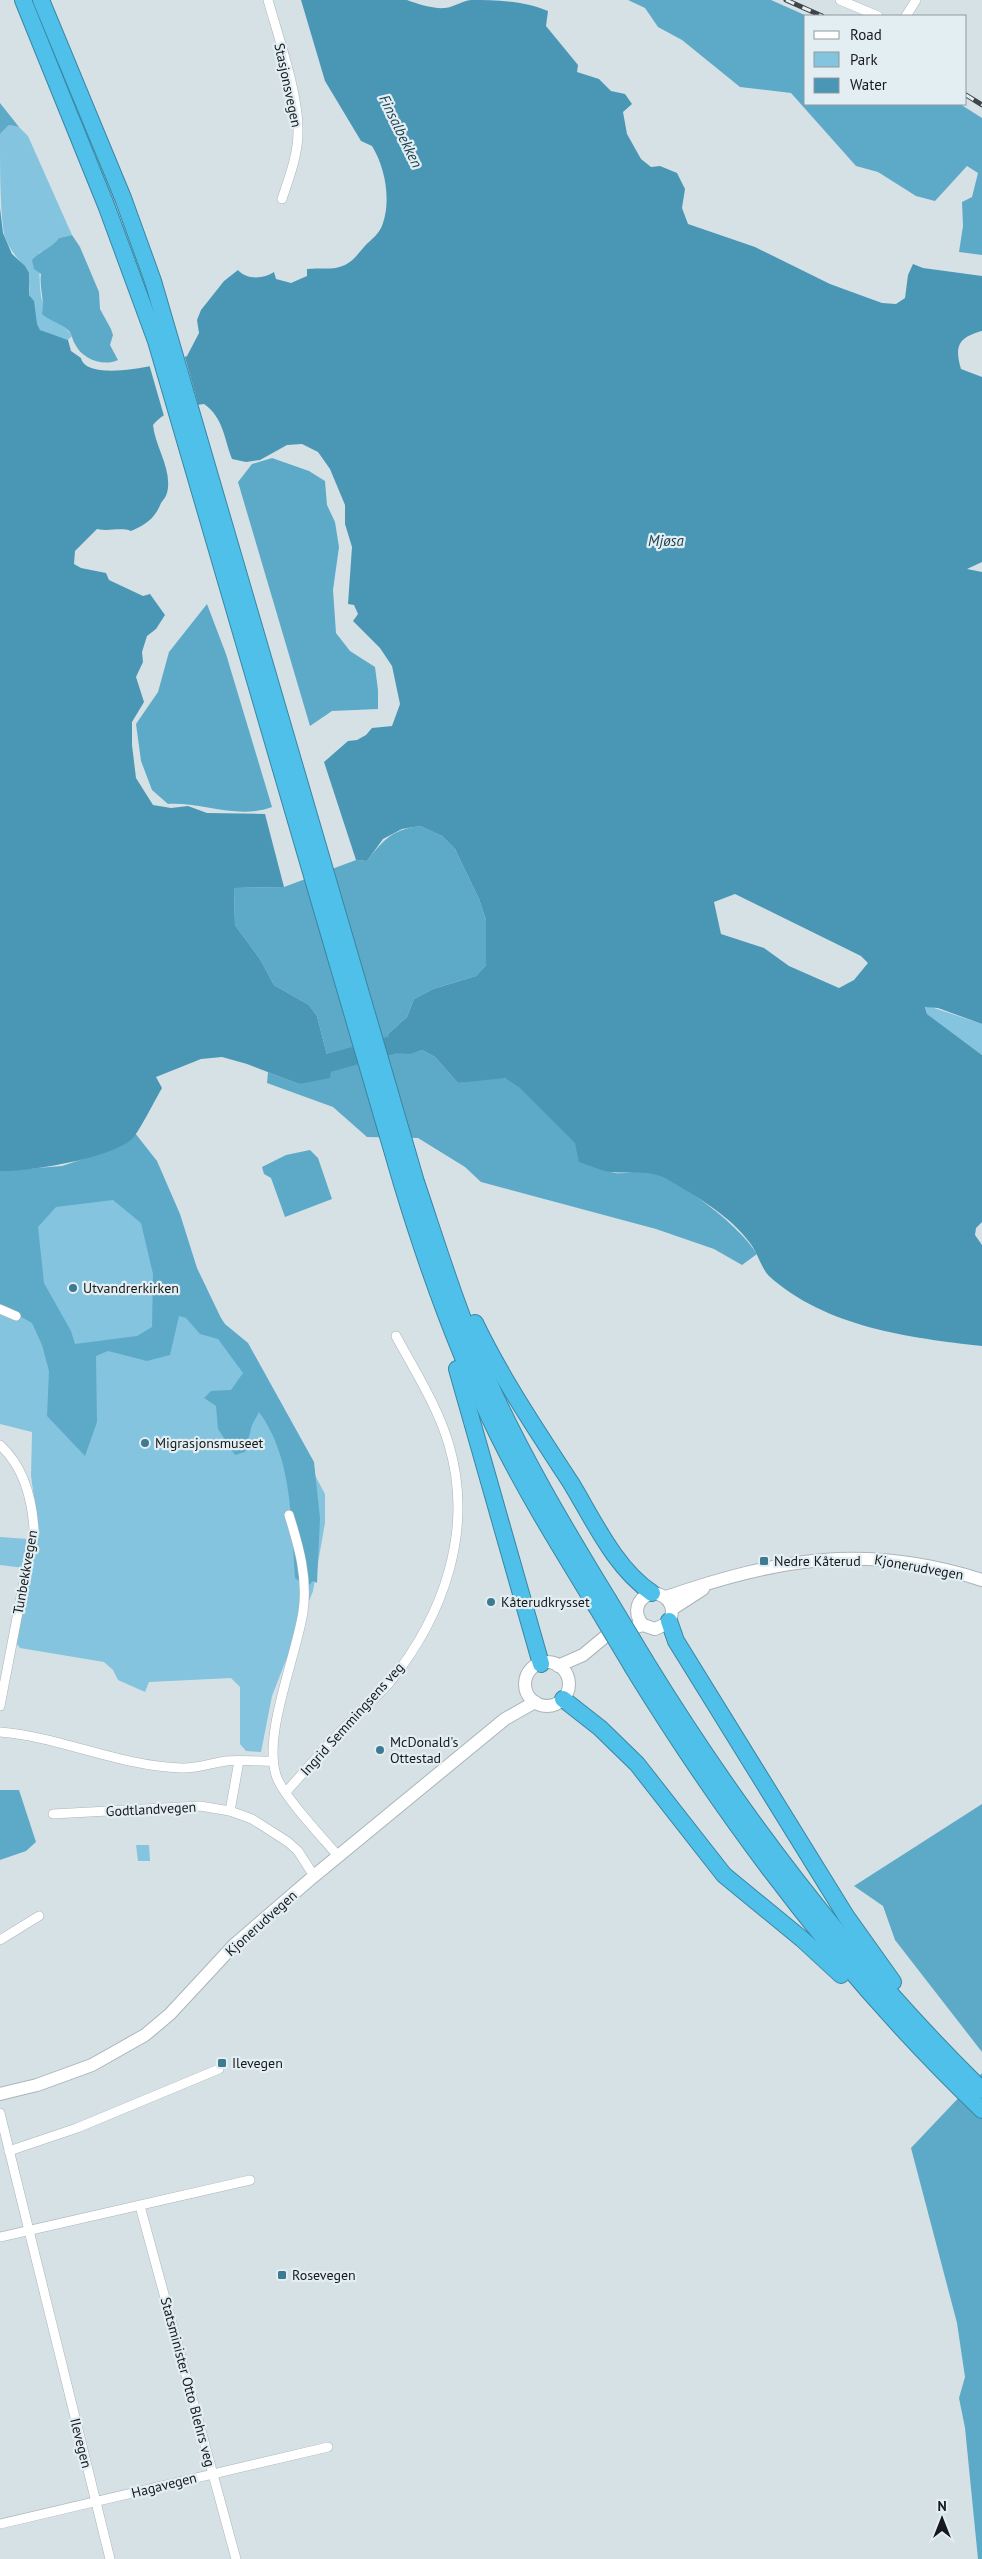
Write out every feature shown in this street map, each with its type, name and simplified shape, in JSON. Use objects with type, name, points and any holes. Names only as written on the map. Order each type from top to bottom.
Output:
[{"type":"highway","points":[[23,0],[106,205],[163,339]]},
{"type":"highway","points":[[41,0],[126,206],[379,1079],[465,1363],[498,1436],[530,1496],[602,1603],[640,1665],[686,1752],[752,1848],[813,1926],[887,2013],[982,2110]]},
{"type":"highway","points":[[441,1282],[504,1377],[614,1553],[638,1582],[665,1605],[676,1641],[858,1935],[939,2047]]},
{"type":"highway","points":[[441,1282],[454,1358],[473,1419],[541,1664]]},
{"type":"highway","points":[[640,1665],[791,1876],[872,1974],[939,2047],[982,2090]]},
{"type":"highway","points":[[563,1699],[600,1728],[637,1764],[724,1874],[802,1939],[854,1988],[887,2013]]},
{"type":"main road","name":"Kjonerudvegen","points":[[558,1666],[583,1655],[611,1634],[637,1610],[642,1599],[665,1605],[709,1585],[778,1565],[841,1558],[922,1565],[982,1580]]},
{"type":"main road","name":"Kjonerudvegen","points":[[611,1634],[643,1625],[655,1629],[663,1627],[665,1605]]},
{"type":"main road","points":[[637,1610],[638,1618],[643,1625]]},
{"type":"main road","name":"Kjonerudvegen","points":[[563,1699],[569,1686],[568,1679],[583,1660],[583,1655]]},
{"type":"main road","name":"Kjonerudvegen","points":[[0,2094],[37,2085],[92,2065],[145,2035],[176,2007],[234,1945],[314,1876],[531,1697],[526,1685],[529,1673],[541,1664]]},
{"type":"main road","points":[[541,1664],[558,1666],[568,1679]]},
{"type":"main road","points":[[531,1697],[546,1706],[563,1699]]},
{"type":"street","name":"Stasjonsvegen","points":[[268,0],[287,69],[298,132],[294,163],[282,200]]},
{"type":"street","points":[[840,0],[876,15]]},
{"type":"street","points":[[907,15],[916,0]]},
{"type":"street","points":[[0,1309],[16,1316]]},
{"type":"street","name":"Ingrid Semmingsens veg","points":[[286,1792],[346,1726],[389,1683],[412,1652],[425,1630],[440,1596],[454,1555],[458,1512],[457,1488],[449,1444],[424,1387],[396,1336]]},
{"type":"street","name":"Tunbekkvegen","points":[[0,1445],[26,1485],[33,1508],[34,1529],[0,1706]]},
{"type":"street","points":[[289,1515],[301,1556],[304,1605],[293,1660],[277,1719],[272,1761],[280,1786],[338,1856]]},
{"type":"street","points":[[0,1732],[22,1734],[119,1759],[181,1768],[239,1761],[272,1761]]},
{"type":"street","points":[[230,1811],[239,1761]]},
{"type":"street","name":"Godtlandvegen","points":[[53,1814],[200,1806],[230,1811],[252,1819],[288,1842],[298,1851],[314,1876]]},
{"type":"street","points":[[0,1940],[39,1916]]},
{"type":"street","points":[[10,2151],[104,2116],[219,2069]]},
{"type":"street","name":"Ilevegen","points":[[0,2113],[110,2559]]},
{"type":"street","points":[[0,2237],[250,2180]]},
{"type":"street","name":"Statsminister Otto Blehrs veg","points":[[140,2206],[236,2559]]},
{"type":"street","name":"Hagavegen","points":[[0,2524],[328,2447]]},
{"type":"green space","points":[[9,125],[19,127],[28,136],[72,235],[59,238],[53,247],[39,253],[40,289],[43,303],[48,312],[72,336],[68,340],[40,330],[37,327],[33,304],[29,295],[28,276],[4,234],[1,198],[0,134]]},
{"type":"green space","points":[[925,1005],[982,1024],[982,1055],[927,1014]]},
{"type":"green space","points":[[153,1172],[213,1319],[244,1343],[325,1494],[325,1523],[313,1591],[272,1696],[261,1752],[246,1751],[240,1744],[240,1687],[231,1678],[149,1682],[145,1692],[118,1680],[113,1670],[104,1662],[20,1648],[16,1643],[39,1533],[31,1476],[32,1432],[0,1424],[0,1249],[25,1211]]},
{"type":"green space","points":[[0,1537],[28,1539],[24,1568],[0,1565]]},
{"type":"green space","points":[[136,1845],[149,1845],[150,1861],[138,1861]]},
{"type":"shaded area","points":[[628,0],[771,0],[805,15],[804,105],[962,105],[982,118],[982,255],[959,252],[963,226],[962,202],[972,197],[978,173],[967,166],[935,201],[916,196],[878,172],[856,166],[791,93],[740,87],[682,40],[658,27],[645,8]]},
{"type":"shaded area","points":[[0,103],[19,127],[9,125],[0,134]]},
{"type":"shaded area","points":[[72,235],[80,247],[99,292],[100,309],[113,335],[110,345],[118,360],[106,363],[88,358],[78,349],[68,330],[42,314],[41,274],[34,269],[32,260],[53,245],[59,238]]},
{"type":"shaded area","points":[[272,458],[309,471],[325,481],[327,505],[335,522],[339,547],[333,590],[336,633],[350,651],[375,667],[378,709],[332,711],[310,726],[238,482],[252,464]]},
{"type":"shaded area","points":[[207,604],[226,654],[272,807],[259,811],[233,811],[195,805],[168,804],[152,790],[141,761],[136,724],[158,692],[169,652]]},
{"type":"shaded area","points":[[420,826],[442,836],[455,849],[479,899],[486,920],[486,965],[476,976],[433,989],[414,999],[407,1017],[388,1034],[410,1053],[422,1050],[435,1057],[458,1083],[487,1078],[504,1078],[514,1082],[540,1105],[597,1163],[613,1173],[645,1171],[663,1177],[678,1185],[724,1218],[749,1243],[757,1254],[742,1265],[714,1249],[656,1229],[481,1182],[465,1167],[418,1138],[367,1137],[333,1107],[267,1083],[268,1072],[299,1084],[331,1071],[317,1016],[309,1005],[274,985],[260,959],[235,925],[234,888],[284,887],[356,860],[367,861],[384,841],[395,833]]},
{"type":"shaded area","points":[[135,1133],[157,1161],[180,1214],[197,1268],[221,1318],[225,1324],[248,1343],[314,1462],[320,1518],[317,1583],[313,1581],[307,1587],[295,1578],[288,1492],[284,1470],[270,1430],[259,1412],[252,1425],[245,1452],[235,1455],[218,1429],[216,1406],[204,1398],[211,1391],[231,1390],[243,1373],[218,1339],[200,1334],[186,1318],[179,1316],[170,1355],[147,1361],[108,1351],[96,1356],[97,1422],[85,1456],[47,1416],[49,1371],[42,1345],[32,1323],[0,1305],[0,1171],[62,1166],[114,1149]],"holes":[[[113,1200],[141,1223],[153,1274],[152,1327],[137,1336],[75,1344],[71,1331],[44,1283],[38,1227],[56,1207]]]},
{"type":"shaded area","points":[[310,1150],[318,1158],[332,1199],[285,1217],[271,1178],[264,1174],[262,1167],[286,1155]]},
{"type":"shaded area","points":[[0,1790],[19,1790],[36,1842],[26,1851],[0,1860]]},
{"type":"shaded area","points":[[982,1804],[982,2052],[895,1940],[883,1906],[854,1886]]},
{"type":"shaded area","points":[[982,2073],[982,2559],[978,2559],[965,2428],[959,2398],[965,2377],[957,2323],[911,2148]]},
{"type":"water","name":"Mjøsa","points":[[301,0],[407,0],[440,8],[471,0],[490,0],[520,3],[539,8],[548,11],[546,26],[578,65],[577,72],[599,79],[611,91],[625,94],[632,104],[623,112],[627,134],[641,159],[651,167],[660,166],[677,173],[685,189],[682,208],[688,224],[755,247],[830,284],[882,303],[896,304],[905,298],[908,275],[913,264],[923,268],[982,276],[982,331],[974,333],[963,340],[958,354],[961,369],[982,377],[982,562],[967,569],[982,572],[982,1024],[938,1008],[925,1007],[927,1014],[982,1055],[982,1222],[976,1228],[975,1235],[982,1245],[982,1346],[898,1334],[842,1318],[816,1307],[791,1293],[769,1276],[753,1247],[742,1234],[724,1216],[692,1194],[663,1177],[649,1173],[607,1171],[579,1162],[575,1143],[519,1087],[505,1078],[458,1083],[435,1057],[422,1050],[410,1054],[394,1053],[388,1034],[407,1017],[414,999],[433,989],[476,976],[486,965],[486,920],[479,899],[455,849],[442,836],[420,826],[402,829],[383,839],[367,861],[356,860],[324,762],[348,741],[357,740],[366,735],[372,728],[392,726],[400,704],[392,666],[380,648],[353,621],[358,614],[354,605],[348,604],[352,547],[345,524],[345,505],[330,469],[318,452],[302,444],[287,445],[260,460],[246,462],[232,459],[219,422],[204,404],[170,412],[153,425],[166,467],[168,484],[166,496],[153,517],[142,526],[131,531],[123,529],[97,529],[75,551],[74,564],[81,568],[106,573],[109,580],[143,596],[150,594],[165,615],[156,629],[147,636],[142,652],[143,662],[136,677],[144,702],[132,722],[132,745],[136,778],[153,805],[171,808],[188,806],[207,813],[265,814],[284,887],[234,888],[235,925],[260,959],[274,985],[309,1005],[317,1016],[331,1071],[330,1078],[299,1084],[247,1064],[222,1057],[201,1059],[156,1077],[162,1088],[136,1134],[123,1145],[108,1152],[70,1162],[30,1169],[0,1171],[0,208],[3,233],[12,254],[25,266],[29,273],[29,295],[34,301],[37,324],[40,330],[68,340],[71,351],[81,358],[87,366],[98,370],[113,371],[148,367],[187,356],[199,333],[197,320],[201,310],[224,281],[238,270],[250,277],[265,276],[274,272],[276,279],[291,283],[307,276],[307,269],[335,268],[348,263],[382,227],[386,194],[383,173],[377,154],[372,146],[361,141],[325,81]],"holes":[[[735,894],[861,956],[868,963],[854,980],[839,988],[789,966],[764,948],[721,934],[714,902]]]},
{"type":"pier","points":[[184,354],[199,407],[164,416],[149,364]]},
{"type":"waterway","points":[[329,1063],[392,1045]]},
{"type":"railway","points":[[786,0],[820,15]]},
{"type":"railway","points":[[967,96],[982,105]]},
{"type":"place","name":"Utvandrerkirken","points":[[73,1288]]},
{"type":"place","name":"Migrasjonsmuseet","points":[[145,1443]]},
{"type":"place","name":"Nedre Kåterud","points":[[764,1561]]},
{"type":"place","name":"Kåterudkrysset","points":[[491,1602]]},
{"type":"place","name":"McDonald's Ottestad","points":[[380,1750]]},
{"type":"place","name":"Ilevegen","points":[[222,2063]]},
{"type":"place","name":"Rosevegen","points":[[282,2275]]},
{"type":"water label","name":"Finsalbekken","points":[[401,131]]}]
